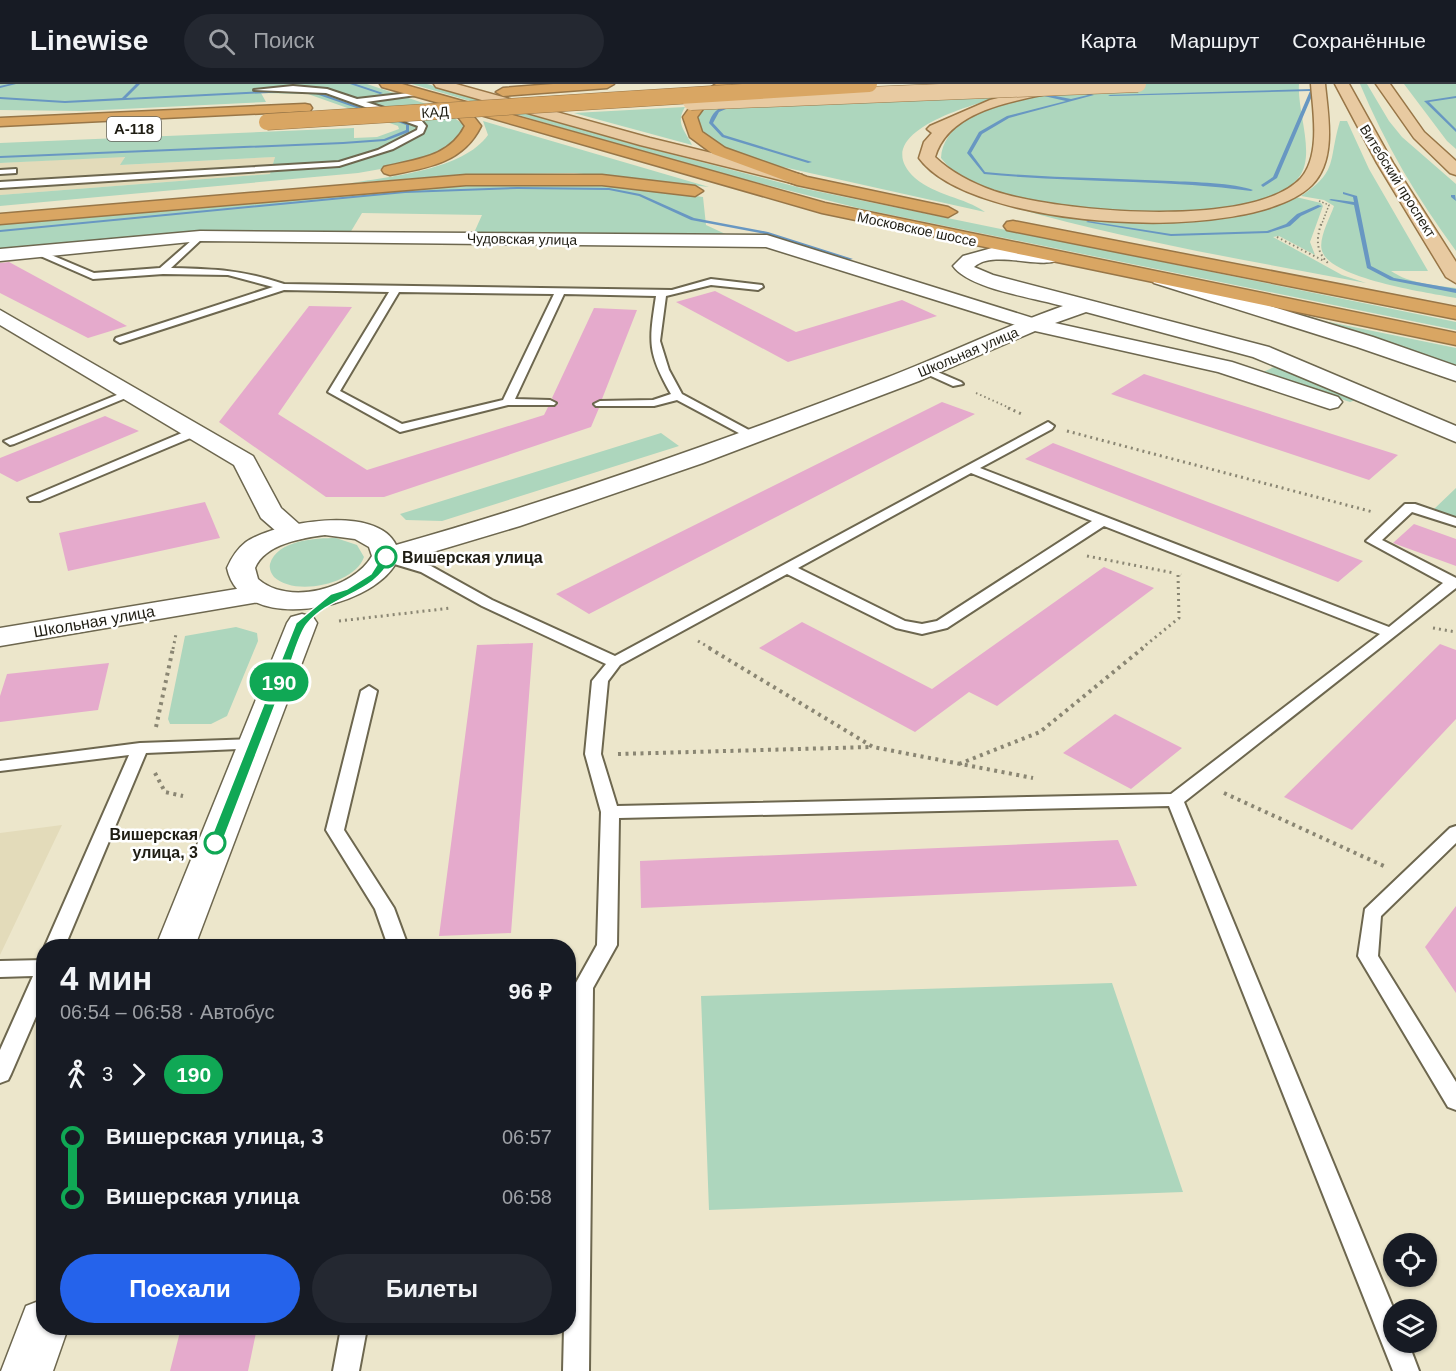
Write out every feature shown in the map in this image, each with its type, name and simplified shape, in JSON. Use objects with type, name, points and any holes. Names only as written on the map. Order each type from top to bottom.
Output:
[{"type":"highway","name":"Московское шоссе","points":[[387,84],[418,103],[457,106],[822,208],[1456,339]]},
{"type":"highway","points":[[418,103],[607,84]]},
{"type":"highway","name":"КАД","points":[[0,135],[267,122],[418,103],[693,84]]},
{"type":"highway","points":[[725,84],[703,99],[690,117],[695,134],[719,151],[803,181]]},
{"type":"highway","name":"КАД","points":[[0,122],[869,84]]},
{"type":"highway","points":[[0,210],[339,179],[402,168],[445,156],[463,146],[473,126],[457,106]]},
{"type":"highway","points":[[0,114],[130,118]]},
{"type":"highway","points":[[0,219],[349,188],[518,178],[633,183],[822,208]]},
{"type":"highway","name":"Московское шоссе","points":[[803,181],[961,215]]},
{"type":"highway","name":"Московское шоссе","points":[[995,222],[1456,313]]},
{"type":"main road","name":"Московское шоссе","points":[[441,84],[645,142],[803,181]]},
{"type":"main road","points":[[1076,84],[1000,101],[954,119],[927,134],[915,152],[917,166],[944,187],[973,201],[1161,256]]},
{"type":"main road","points":[[418,103],[1138,84]]},
{"type":"main road","points":[[954,119],[933,142],[927,158],[942,172],[973,188],[1033,206],[1090,213],[1152,217],[1207,214],[1262,205],[1290,194],[1306,182],[1317,165],[1321,142],[1318,84]]},
{"type":"main road","name":"Витебский проспект","points":[[1342,84],[1385,163],[1455,276]]},
{"type":"main road","points":[[1383,84],[1406,120],[1439,156],[1456,170]]},
{"type":"main road","points":[[1439,156],[1456,164]]},
{"type":"street","name":"Чудовская улица","points":[[0,255],[200,236],[767,241],[1032,324]]},
{"type":"street","points":[[1052,257],[987,254],[968,260],[963,266],[967,271],[986,279],[1261,352],[1456,435]]},
{"type":"street","points":[[1161,279],[1365,342],[1456,374]]},
{"type":"street","points":[[1032,324],[1086,305]]},
{"type":"street","points":[[4,321],[244,461],[270,512],[294,531]]},
{"type":"street","name":"Школьная улица","points":[[381,547],[488,529],[754,436],[926,370],[1032,324],[1224,367],[1456,447]]},
{"type":"street","points":[[1224,367],[1248,368],[1263,365],[1266,357],[1261,352]]},
{"type":"street","points":[[326,527],[345,528],[381,547],[382,568],[374,577],[351,591],[283,606],[244,580],[242,571],[252,553],[270,541],[294,531],[326,527]]},
{"type":"street","name":"Школьная улица","points":[[188,605],[242,571]]},
{"type":"street","name":"Школьная улица","points":[[0,637],[188,605],[283,606]]},
{"type":"street","points":[[178,939],[255,744],[283,606]]},
{"type":"street","points":[[27,1371],[40,1335]]},
{"type":"lane","points":[[0,185],[339,164],[366,159],[386,151],[420,131],[422,126],[418,122],[312,88],[257,90]]},
{"type":"lane","points":[[352,102],[418,103]]},
{"type":"lane","points":[[0,172],[13,171]]},
{"type":"lane","points":[[163,271],[200,236]]},
{"type":"lane","points":[[34,251],[93,276],[163,271],[228,272],[247,275],[283,287],[661,293],[672,293],[711,282],[758,287]]},
{"type":"lane","points":[[120,340],[283,287]]},
{"type":"lane","points":[[396,289],[334,392],[400,428],[508,402],[550,403]]},
{"type":"lane","points":[[508,402],[560,292]]},
{"type":"lane","points":[[661,293],[655,341],[663,370],[678,396],[754,436]]},
{"type":"lane","points":[[926,370],[957,384]]},
{"type":"lane","points":[[10,441],[129,393]]},
{"type":"lane","points":[[600,404],[654,403],[678,396]]},
{"type":"lane","points":[[576,1371],[576,988],[607,945],[610,812],[593,754],[600,681],[615,663],[1048,426]]},
{"type":"lane","points":[[35,498],[196,431]]},
{"type":"lane","points":[[971,469],[1100,522],[1391,633]]},
{"type":"lane","points":[[610,812],[1175,800],[1454,583],[1373,541],[1410,507],[1456,522]]},
{"type":"lane","points":[[789,569],[901,626],[922,629],[942,625],[1100,522]]},
{"type":"lane","points":[[381,547],[487,603],[615,663]]},
{"type":"lane","points":[[369,692],[335,830],[384,908],[395,939]]},
{"type":"lane","points":[[0,766],[140,748],[255,744]]},
{"type":"lane","points":[[58,939],[140,748]]},
{"type":"lane","points":[[1175,800],[1383,1314]]},
{"type":"lane","points":[[1456,832],[1372,914],[1368,957],[1456,1101]]},
{"type":"lane","points":[[0,969],[36,968]]},
{"type":"lane","points":[[0,1074],[36,991]]},
{"type":"lane","points":[[346,1371],[353,1335]]},
{"type":"lane","points":[[1399,1353],[1406,1371]]},
{"type":"path","points":[[1318,201],[1329,205],[1317,238],[1318,251],[1325,262]]},
{"type":"path","points":[[1277,237],[1334,267]]},
{"type":"path","points":[[957,384],[1048,426],[1397,518]]},
{"type":"path","points":[[1058,550],[1189,577]]},
{"type":"path","points":[[959,764],[1040,732],[1179,618],[1178,574]]},
{"type":"path","points":[[283,606],[363,620],[487,603]]},
{"type":"path","points":[[679,629],[873,747]]},
{"type":"path","points":[[176,634],[156,731],[140,748],[165,792],[183,796]]},
{"type":"path","points":[[593,754],[873,747],[1037,779]]},
{"type":"path","points":[[1199,781],[1409,877]]},
{"type":"shaded area","points":[[125,156],[121,165],[275,157],[270,174],[0,195],[0,163]]},
{"type":"shaded area","points":[[62,825],[0,955],[0,833]]},
{"type":"green space","points":[[0,84],[367,84],[441,109],[463,124],[464,131],[461,140],[436,154],[392,167],[358,173],[0,206],[0,195],[270,174],[275,157],[120,165],[125,157],[0,163],[0,143],[354,128],[354,138],[377,137],[399,129],[398,126],[308,94],[261,93],[266,102],[82,111],[0,110]]},
{"type":"green space","points":[[412,84],[427,84],[632,144],[801,188],[1456,322],[1456,330],[862,209],[703,169]]},
{"type":"green space","points":[[1098,84],[1299,84],[1306,145],[1304,168],[1299,177],[1275,195],[1238,206],[1191,212],[1139,212],[1087,209],[1038,202],[997,192],[964,179],[941,158],[947,139],[961,124],[981,112],[1030,96]]},
{"type":"green space","points":[[1360,84],[1367,84],[1389,121],[1402,137],[1456,184],[1456,251],[1403,170]]},
{"type":"green space","points":[[1404,84],[1456,84],[1456,149],[1447,141]]},
{"type":"green space","points":[[1023,91],[962,109],[938,119],[918,131],[905,144],[903,160],[915,178],[932,189],[985,212],[765,163],[713,143],[704,135],[697,116],[702,106]]},
{"type":"green space","points":[[685,107],[681,123],[692,145],[574,113]]},
{"type":"green space","points":[[483,121],[709,187],[574,173],[458,175],[352,183],[426,170],[462,156],[477,147],[488,135]]},
{"type":"green space","points":[[1340,121],[1347,121],[1369,169],[1428,271],[1391,271],[1414,281],[1456,288],[1456,298],[1361,277],[1329,261],[1322,251],[1323,235],[1334,206],[1324,200],[1301,196],[1327,172]]},
{"type":"green space","points":[[563,182],[622,186],[703,197],[706,225],[734,238],[473,235],[482,215],[362,213],[350,233],[214,232],[0,253],[0,223],[446,185]]},
{"type":"green space","points":[[1296,197],[1321,203],[1323,206],[1310,242],[1315,255],[1279,236],[1273,237],[1342,275],[1366,283],[1133,238],[996,202],[1023,208],[1231,215],[1265,208]]},
{"type":"green space","points":[[1329,322],[1456,348],[1456,367],[1329,325]]},
{"type":"green space","points":[[1274,367],[1284,367],[1355,400],[1350,402],[1261,373]]},
{"type":"green space","points":[[661,433],[679,446],[442,521],[406,520],[400,514]]},
{"type":"green space","points":[[1456,488],[1456,519],[1432,511]]},
{"type":"green space","points":[[336,538],[357,545],[364,557],[349,574],[324,585],[309,587],[284,583],[272,574],[270,564],[280,550],[298,542]]},
{"type":"green space","points":[[236,627],[257,633],[258,641],[227,716],[211,724],[170,724],[168,719],[185,636]]},
{"type":"green space","points":[[1112,983],[1183,1192],[709,1210],[701,996]]},
{"type":"building","points":[[9,262],[127,326],[88,338],[0,293],[0,263]]},
{"type":"building","points":[[715,291],[796,332],[902,300],[937,316],[788,362],[676,302]]},
{"type":"building","points":[[309,306],[352,307],[278,414],[367,470],[544,415],[548,407],[558,405],[552,398],[594,308],[637,310],[602,399],[592,404],[599,408],[591,427],[384,497],[326,497],[219,422]]},
{"type":"building","points":[[1144,374],[1398,455],[1369,480],[1111,394]]},
{"type":"building","points":[[942,402],[975,414],[589,614],[556,594]]},
{"type":"building","points":[[105,416],[139,431],[17,482],[0,473],[0,458]]},
{"type":"building","points":[[1053,443],[1363,561],[1338,582],[1025,459]]},
{"type":"building","points":[[205,502],[220,538],[68,571],[59,533]]},
{"type":"building","points":[[1414,524],[1456,539],[1456,566],[1393,543]]},
{"type":"building","points":[[1104,567],[1154,588],[997,706],[969,692],[915,732],[759,648],[802,622],[932,689]]},
{"type":"building","points":[[533,643],[511,933],[439,936],[477,645]]},
{"type":"building","points":[[1440,644],[1456,650],[1456,719],[1352,830],[1284,797]]},
{"type":"building","points":[[109,663],[98,710],[0,722],[0,696],[7,674]]},
{"type":"building","points":[[1115,714],[1182,748],[1131,789],[1063,753]]},
{"type":"building","points":[[1118,840],[1137,886],[641,908],[640,861]]},
{"type":"building","points":[[1456,906],[1456,993],[1425,947]]},
{"type":"building","points":[[179,1335],[256,1335],[248,1371],[170,1371]]},
{"type":"waterway","points":[[0,87],[14,84]]},
{"type":"waterway","points":[[123,99],[138,84]]},
{"type":"waterway","points":[[352,84],[381,93]]},
{"type":"waterway","points":[[1312,90],[1314,86]]},
{"type":"waterway","points":[[1078,90],[1092,95],[1008,117],[980,133],[969,153],[984,173],[1218,185],[1251,190]]},
{"type":"waterway","points":[[1110,95],[1312,90]]},
{"type":"waterway","points":[[1263,186],[1275,178],[1312,90]]},
{"type":"waterway","points":[[123,99],[289,91],[316,93],[372,112]]},
{"type":"waterway","points":[[1036,93],[1069,100]]},
{"type":"waterway","points":[[1456,97],[1426,101],[1456,131]]},
{"type":"waterway","points":[[0,98],[65,102],[123,99]]},
{"type":"waterway","points":[[731,106],[718,111],[711,123],[723,136],[810,162]]},
{"type":"waterway","points":[[0,157],[343,143],[385,140],[408,131],[408,124],[391,118]]},
{"type":"waterway","points":[[0,231],[405,192],[517,188],[609,189],[640,195],[693,219],[766,233],[850,259]]},
{"type":"waterway","points":[[1345,193],[1355,196],[1357,204]]},
{"type":"waterway","points":[[1453,196],[1456,200]]},
{"type":"waterway","points":[[1331,200],[1357,204]]},
{"type":"waterway","points":[[1357,204],[1369,267],[1392,279],[1456,291]]},
{"type":"waterway","points":[[1088,222],[1171,235],[1268,232],[1288,225],[1299,215],[1320,206]]},
{"type":"bus line","name":"190","points":[[215,843],[302,623],[335,596],[351,591],[374,577],[382,568],[386,557]]},
{"type":"place","name":"Вишерская улица","points":[[386,557]]},
{"type":"place","name":"Вишерская улица, 3","points":[[215,843]]}]
